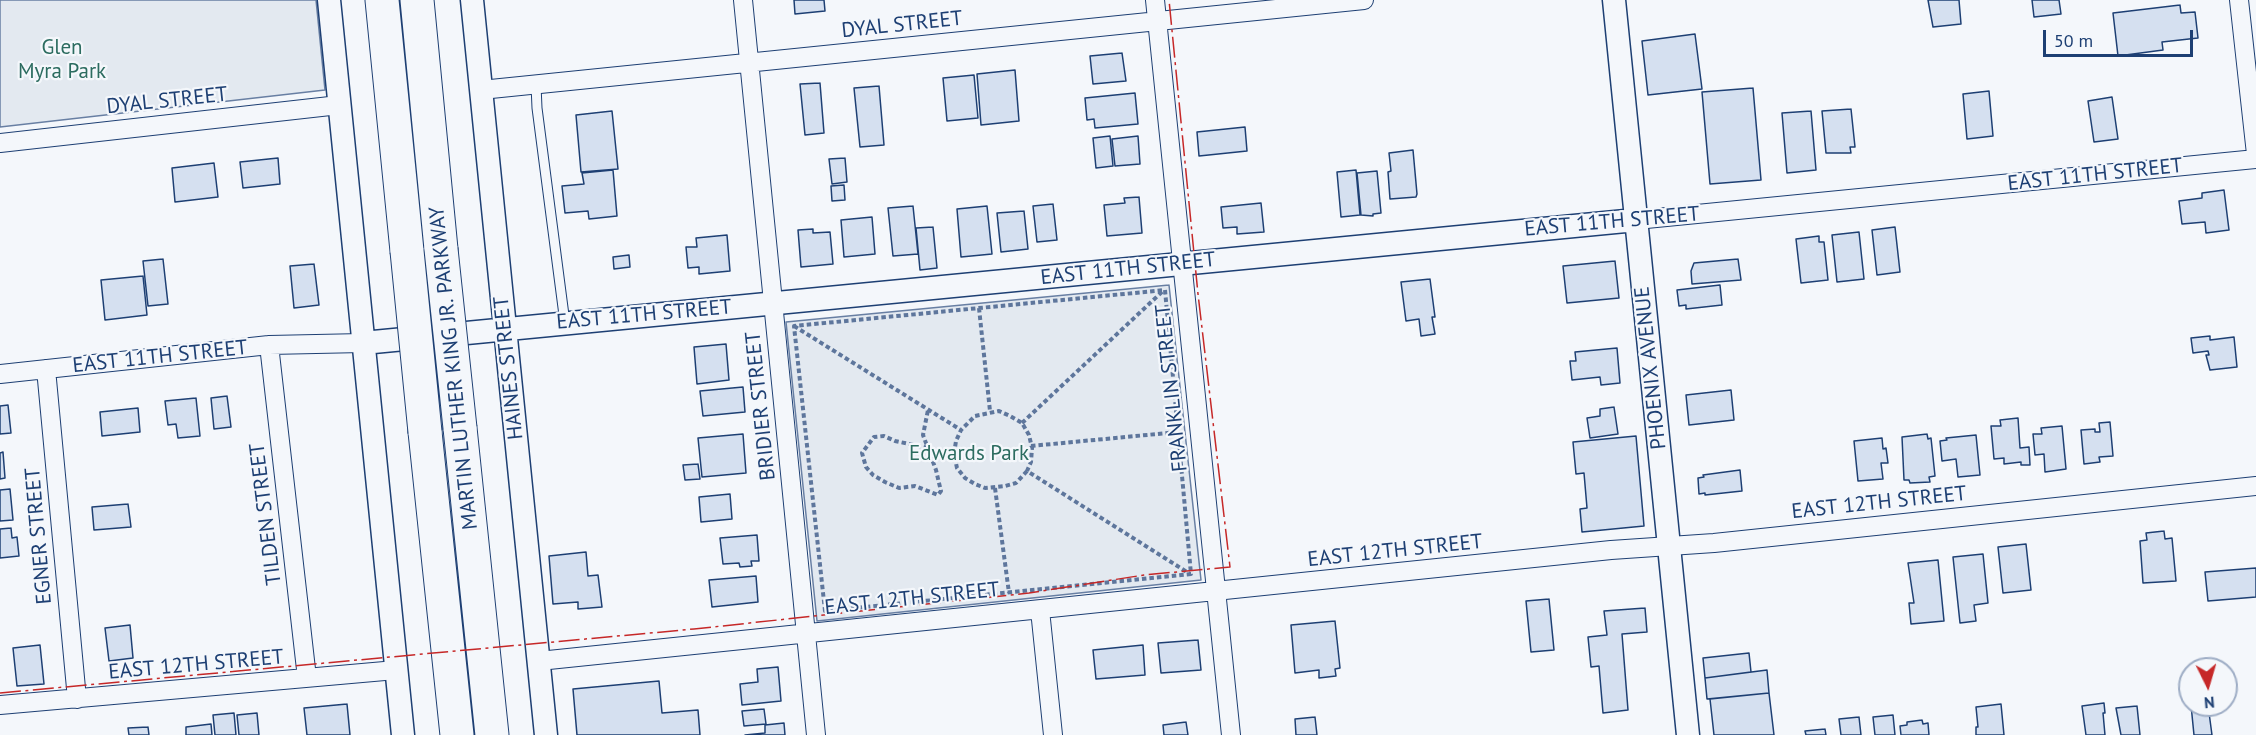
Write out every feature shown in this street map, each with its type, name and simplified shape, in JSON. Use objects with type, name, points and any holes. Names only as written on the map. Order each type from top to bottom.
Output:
[{"type":"highway","name":"MARTIN LUTHER KING JR. PARKWAY","points":[[382,0],[457,735]]},
{"type":"highway","name":"MARTIN LUTHER KING JR. PARKWAY","points":[[417,0],[492,735]]},
{"type":"street","points":[[329,0],[403,735]]},
{"type":"street","name":"HAINES STREET","points":[[472,0],[546,735]]},
{"type":"street","name":"BRIDIER STREET","points":[[743,0],[816,735]]},
{"type":"street","name":"FRANKLIN STREET","points":[[1155,0],[1231,735]]},
{"type":"street","name":"DYAL STREET","points":[[481,90],[1364,0]]},
{"type":"street","name":"PHOENIX AVENUE","points":[[1614,0],[1688,735]]},
{"type":"street","points":[[2245,12],[2256,154]]},
{"type":"street","name":"DYAL STREET","points":[[0,143],[339,105]]},
{"type":"street","name":"EAST 11TH STREET","points":[[0,374],[269,345],[363,343],[2256,159]]},
{"type":"street","name":"TILDEN STREET","points":[[269,345],[307,678]]},
{"type":"street","name":"EGNER STREET","points":[[46,369],[77,699]]},
{"type":"street","name":"EAST 12TH STREET","points":[[539,661],[2256,486]]},
{"type":"street","points":[[1040,610],[1053,735]]},
{"type":"street","name":"EAST 12TH STREET","points":[[0,705],[396,670]]},
{"type":"lane","points":[[536,85],[565,323]]},
{"type":"path","points":[[794,326],[1165,290]]},
{"type":"path","points":[[1022,423],[1165,290]]},
{"type":"path","points":[[1165,290],[1191,574]]},
{"type":"path","points":[[979,308],[990,411]]},
{"type":"path","points":[[794,326],[961,430]]},
{"type":"path","points":[[794,326],[825,611],[1191,574]]},
{"type":"path","points":[[928,410],[923,435],[928,448],[941,491],[938,495],[915,486],[899,488],[885,482],[873,475],[866,467],[862,453],[874,437],[884,436],[895,441],[928,448]]},
{"type":"path","points":[[990,411],[1004,414],[1022,423],[1029,435],[1031,462],[1027,471],[1016,483],[985,488],[965,478],[957,468],[954,454],[956,441],[961,430],[975,416],[990,411]]},
{"type":"path","points":[[1031,446],[1178,432]]},
{"type":"path","points":[[1027,471],[1196,577]]},
{"type":"path","points":[[995,488],[1009,592]]},
{"type":"green space","name":"Glen Myra Park","points":[[0,0],[316,0],[325,90],[0,127]]},
{"type":"green space","name":"Edwards Park","points":[[1169,285],[1201,580],[817,621],[786,322]]},
{"type":"building","points":[[794,0],[824,0],[825,11],[795,14]]},
{"type":"building","points":[[1928,0],[1959,0],[1961,24],[1933,27]]},
{"type":"building","points":[[2032,0],[2059,0],[2061,14],[2034,17]]},
{"type":"building","points":[[2180,5],[2181,13],[2195,12],[2198,38],[2162,42],[2163,50],[2118,56],[2113,13]]},
{"type":"building","points":[[1695,34],[1702,89],[1648,95],[1642,41]]},
{"type":"building","points":[[1122,53],[1126,81],[1093,84],[1090,56]]},
{"type":"building","points":[[1015,70],[1019,121],[981,125],[977,74]]},
{"type":"building","points":[[974,75],[978,118],[947,121],[943,78]]},
{"type":"building","points":[[820,83],[824,133],[805,135],[800,84]]},
{"type":"building","points":[[879,86],[884,145],[860,147],[854,88]]},
{"type":"building","points":[[1753,88],[1761,180],[1710,184],[1702,92]]},
{"type":"building","points":[[1989,91],[1993,136],[1967,139],[1963,94]]},
{"type":"building","points":[[1135,93],[1138,124],[1095,128],[1094,119],[1087,120],[1085,98]]},
{"type":"building","points":[[2112,97],[2118,139],[2094,142],[2088,101]]},
{"type":"building","points":[[1851,109],[1855,147],[1850,147],[1851,153],[1826,153],[1822,111]]},
{"type":"building","points":[[612,111],[618,169],[581,172],[576,115]]},
{"type":"building","points":[[1811,111],[1816,170],[1787,173],[1782,113]]},
{"type":"building","points":[[1245,127],[1247,151],[1199,156],[1197,132]]},
{"type":"building","points":[[1110,136],[1113,166],[1096,168],[1093,138]]},
{"type":"building","points":[[1138,136],[1140,164],[1115,166],[1112,139]]},
{"type":"building","points":[[1413,150],[1416,197],[1390,199],[1389,153]]},
{"type":"building","points":[[278,158],[280,184],[243,188],[240,162]]},
{"type":"building","points":[[845,158],[847,182],[832,184],[829,159]]},
{"type":"building","points":[[214,163],[218,197],[175,202],[172,168]]},
{"type":"building","points":[[613,170],[617,216],[589,219],[588,211],[565,213],[562,186],[584,184],[582,173]]},
{"type":"building","points":[[1356,170],[1360,215],[1341,217],[1337,172]]},
{"type":"building","points":[[1377,171],[1381,213],[1373,214],[1373,216],[1361,215],[1357,173]]},
{"type":"building","points":[[844,185],[845,200],[832,201],[831,186]]},
{"type":"building","points":[[2224,190],[2229,230],[2206,233],[2205,222],[2182,224],[2179,201],[2202,198],[2202,193]]},
{"type":"building","points":[[1139,197],[1142,233],[1107,236],[1104,205],[1125,203],[1124,198]]},
{"type":"building","points":[[1261,203],[1264,232],[1237,234],[1237,227],[1223,228],[1221,207]]},
{"type":"building","points":[[1053,204],[1057,240],[1037,242],[1033,206]]},
{"type":"building","points":[[913,206],[918,254],[893,256],[888,208]]},
{"type":"building","points":[[987,206],[992,254],[961,257],[957,209]]},
{"type":"building","points":[[1024,211],[1028,249],[1001,252],[997,213]]},
{"type":"building","points":[[872,217],[875,254],[844,257],[841,220]]},
{"type":"building","points":[[933,227],[937,268],[920,270],[916,228]]},
{"type":"building","points":[[1895,227],[1900,272],[1877,275],[1872,230]]},
{"type":"building","points":[[813,229],[813,233],[830,232],[833,264],[801,267],[798,230]]},
{"type":"building","points":[[1859,232],[1864,279],[1837,282],[1832,235]]},
{"type":"building","points":[[727,235],[730,271],[699,274],[699,267],[688,268],[686,247],[697,247],[696,238]]},
{"type":"building","points":[[1819,236],[1819,242],[1824,242],[1828,280],[1801,283],[1796,239]]},
{"type":"building","points":[[629,255],[630,267],[614,269],[613,257]]},
{"type":"building","points":[[163,259],[168,304],[148,306],[143,261]]},
{"type":"building","points":[[1738,259],[1741,280],[1692,284],[1691,271],[1694,263]]},
{"type":"building","points":[[1615,261],[1619,298],[1567,303],[1563,266]]},
{"type":"building","points":[[314,264],[319,305],[294,308],[290,266]]},
{"type":"building","points":[[143,276],[147,315],[105,320],[101,280]]},
{"type":"building","points":[[1430,279],[1435,334],[1421,336],[1419,319],[1406,321],[1401,282]]},
{"type":"building","points":[[1720,285],[1722,305],[1686,309],[1686,305],[1679,306],[1677,290]]},
{"type":"building","points":[[2210,336],[2210,340],[2234,337],[2237,367],[2210,370],[2206,355],[2209,355],[2208,351],[2193,353],[2191,338]]},
{"type":"building","points":[[726,344],[729,380],[697,384],[694,347]]},
{"type":"building","points":[[1617,348],[1620,383],[1601,385],[1600,377],[1572,380],[1570,361],[1576,361],[1575,352]]},
{"type":"building","points":[[743,387],[745,412],[703,416],[700,391]]},
{"type":"building","points":[[1731,390],[1734,420],[1689,425],[1686,395]]},
{"type":"building","points":[[227,396],[231,427],[214,429],[211,398]]},
{"type":"building","points":[[196,398],[200,436],[178,438],[176,424],[168,425],[165,401]]},
{"type":"building","points":[[8,405],[11,433],[0,434],[0,406]]},
{"type":"building","points":[[1614,407],[1618,434],[1590,438],[1587,418],[1600,416],[1600,409]]},
{"type":"building","points":[[138,408],[140,432],[102,436],[100,412]]},
{"type":"building","points":[[2018,418],[2020,448],[2029,447],[2030,465],[2021,465],[2021,462],[2004,464],[2004,458],[1994,459],[1991,426],[2001,426],[2000,420]]},
{"type":"building","points":[[2110,422],[2113,456],[2099,457],[2100,462],[2084,464],[2081,430],[2095,429],[2095,432],[2100,432],[2099,423]]},
{"type":"building","points":[[2062,426],[2066,469],[2045,472],[2044,454],[2035,455],[2033,434],[2042,434],[2041,428]]},
{"type":"building","points":[[743,434],[746,473],[702,477],[698,438]]},
{"type":"building","points":[[1927,434],[1928,439],[1931,438],[1935,476],[1929,477],[1930,482],[1910,483],[1909,480],[1904,480],[1902,437]]},
{"type":"building","points":[[1976,435],[1980,475],[1958,477],[1956,459],[1942,461],[1940,441],[1947,440],[1946,438]]},
{"type":"building","points":[[1636,436],[1644,526],[1582,532],[1580,509],[1587,508],[1584,473],[1576,474],[1573,442]]},
{"type":"building","points":[[1882,438],[1888,463],[1881,463],[1883,479],[1858,481],[1854,441]]},
{"type":"building","points":[[3,452],[5,478],[0,479],[0,453]]},
{"type":"building","points":[[698,464],[700,479],[685,480],[683,465]]},
{"type":"building","points":[[1740,470],[1742,491],[1699,494],[1698,478],[1704,477],[1703,475]]},
{"type":"building","points":[[10,489],[13,520],[0,521],[0,490]]},
{"type":"building","points":[[730,494],[732,519],[701,522],[699,497]]},
{"type":"building","points":[[128,504],[131,527],[94,530],[92,507]]},
{"type":"building","points":[[11,528],[12,538],[17,537],[19,556],[0,558],[0,529]]},
{"type":"building","points":[[2164,531],[2165,539],[2172,538],[2176,581],[2143,583],[2140,541],[2147,540],[2146,533]]},
{"type":"building","points":[[757,535],[759,561],[751,561],[752,566],[740,567],[739,563],[723,564],[720,538]]},
{"type":"building","points":[[2026,544],[2031,590],[2003,593],[1998,547]]},
{"type":"building","points":[[586,552],[588,576],[598,575],[602,607],[578,609],[578,602],[553,604],[549,556]]},
{"type":"building","points":[[1983,554],[1988,603],[1974,605],[1976,621],[1960,623],[1953,557]]},
{"type":"building","points":[[1938,560],[1944,621],[1911,624],[1909,603],[1914,603],[1908,563]]},
{"type":"building","points":[[2256,568],[2256,597],[2208,601],[2205,572]]},
{"type":"building","points":[[756,576],[758,602],[712,607],[709,580]]},
{"type":"building","points":[[1549,599],[1554,650],[1531,652],[1526,601]]},
{"type":"building","points":[[1645,608],[1647,632],[1622,634],[1628,710],[1603,713],[1599,666],[1591,667],[1588,637],[1607,635],[1604,611]]},
{"type":"building","points":[[1335,621],[1340,668],[1335,669],[1336,676],[1319,678],[1319,670],[1295,673],[1291,625]]},
{"type":"building","points":[[130,625],[133,658],[109,661],[105,628]]},
{"type":"building","points":[[1198,640],[1201,670],[1161,673],[1158,643]]},
{"type":"building","points":[[40,645],[44,684],[17,686],[13,648]]},
{"type":"building","points":[[1143,645],[1145,675],[1096,679],[1093,650]]},
{"type":"building","points":[[1749,653],[1751,672],[1705,678],[1703,658]]},
{"type":"building","points":[[778,667],[781,701],[742,705],[740,684],[758,682],[757,669]]},
{"type":"building","points":[[1767,670],[1769,693],[1707,699],[1705,678]]},
{"type":"building","points":[[659,681],[662,713],[698,710],[700,735],[577,735],[573,689]]},
{"type":"building","points":[[1769,693],[1774,735],[1714,735],[1710,699]]},
{"type":"building","points":[[2104,703],[2105,735],[2086,735],[2082,706]]},
{"type":"building","points":[[347,704],[350,735],[307,735],[304,708]]},
{"type":"building","points":[[2001,704],[2004,735],[1976,735],[1976,727],[1978,727],[1976,707]]},
{"type":"building","points":[[2137,706],[2140,735],[2121,735],[2116,708]]},
{"type":"building","points":[[764,709],[766,724],[744,726],[742,711]]},
{"type":"building","points":[[234,713],[236,735],[215,735],[213,715]]},
{"type":"building","points":[[257,713],[259,735],[239,735],[237,715]]},
{"type":"building","points":[[1893,715],[1895,735],[1875,735],[1873,717]]},
{"type":"building","points":[[1315,717],[1317,735],[1296,735],[1295,719]]},
{"type":"building","points":[[1859,717],[1861,735],[1841,735],[1839,719]]},
{"type":"building","points":[[2192,717],[2210,717],[2212,735],[2194,735]]},
{"type":"building","points":[[1922,720],[1923,724],[1928,723],[1929,735],[1901,735],[1900,726],[1907,725],[1907,722]]},
{"type":"building","points":[[1186,722],[1188,735],[1164,735],[1163,725]]},
{"type":"building","points":[[784,723],[785,735],[745,735],[765,733],[765,725]]},
{"type":"building","points":[[211,724],[212,735],[186,735],[186,727]]},
{"type":"building","points":[[148,727],[149,735],[129,735],[128,728]]},
{"type":"building","points":[[1825,729],[1826,735],[1806,735],[1805,731]]},
{"type":"power","points":[[0,693],[694,629],[1029,593],[1144,575],[1230,567],[1198,294],[1169,0]]}]
